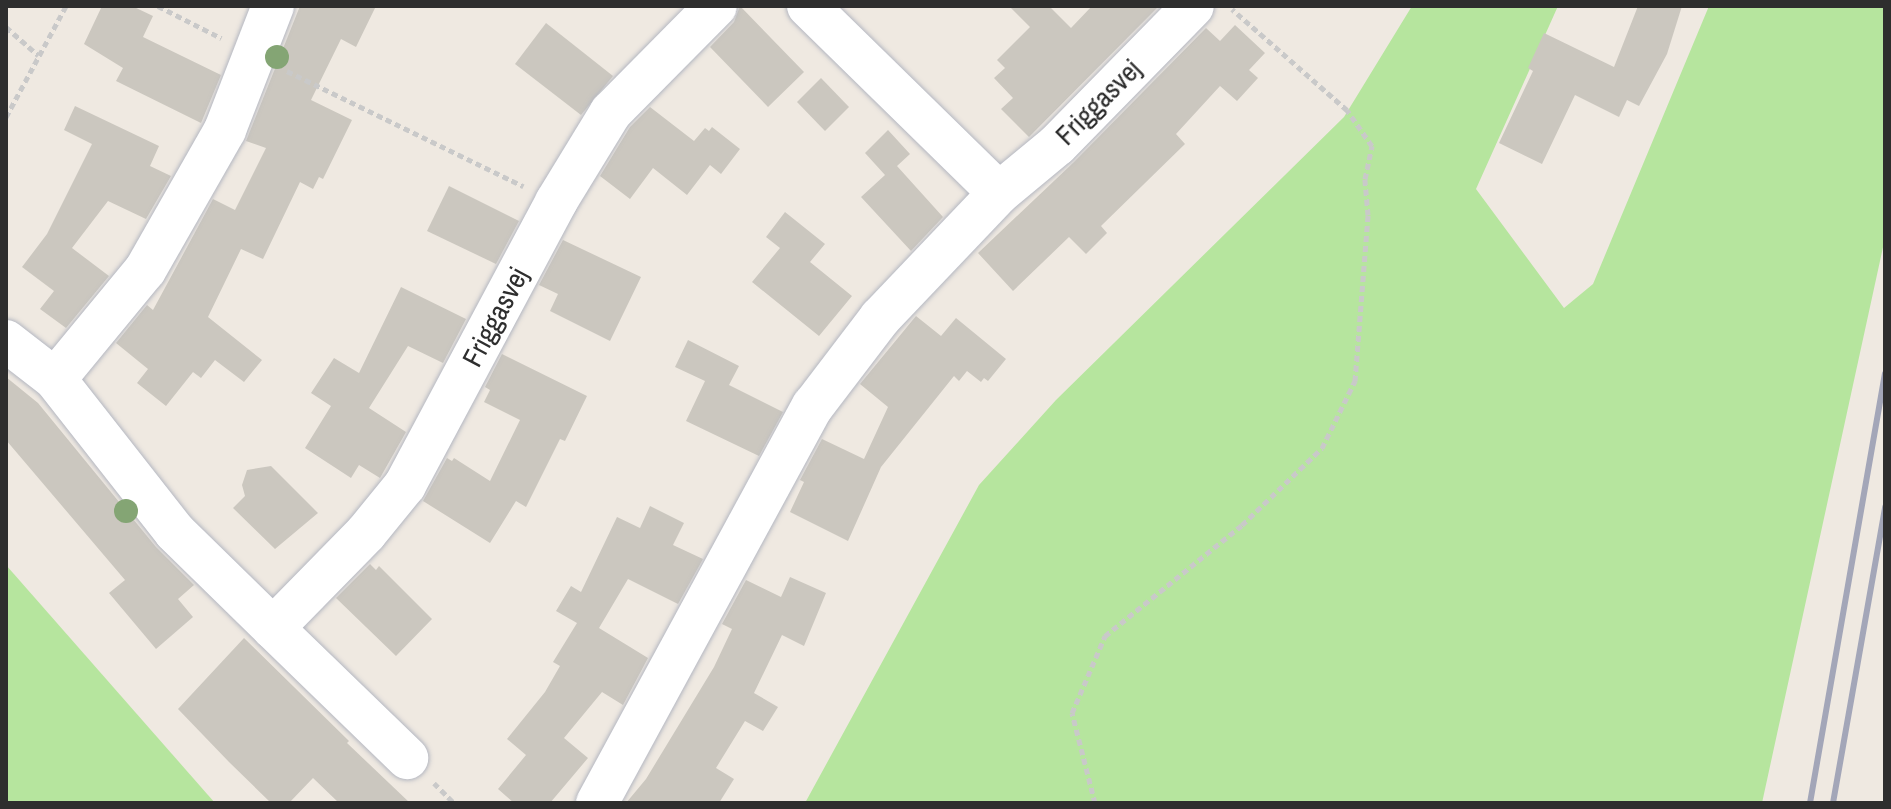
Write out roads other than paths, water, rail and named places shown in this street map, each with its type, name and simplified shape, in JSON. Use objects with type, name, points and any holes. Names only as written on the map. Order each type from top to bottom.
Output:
[{"type":"street","points":[[55,379],[145,270],[225,130],[273,6]]},
{"type":"street","name":"Friggasvej","points":[[273,628],[366,533],[405,485],[556,202],[611,112],[716,6]]},
{"type":"street","points":[[808,6],[999,193]]},
{"type":"street","name":"Friggasvej","points":[[597,803],[813,406],[880,318],[999,193],[1057,145],[1193,6]]},
{"type":"street","points":[[6,341],[55,379],[175,532],[407,758]]},
{"type":"railway","points":[[1810,803],[1885,374]]},
{"type":"railway","points":[[1833,803],[1885,507]]}]
